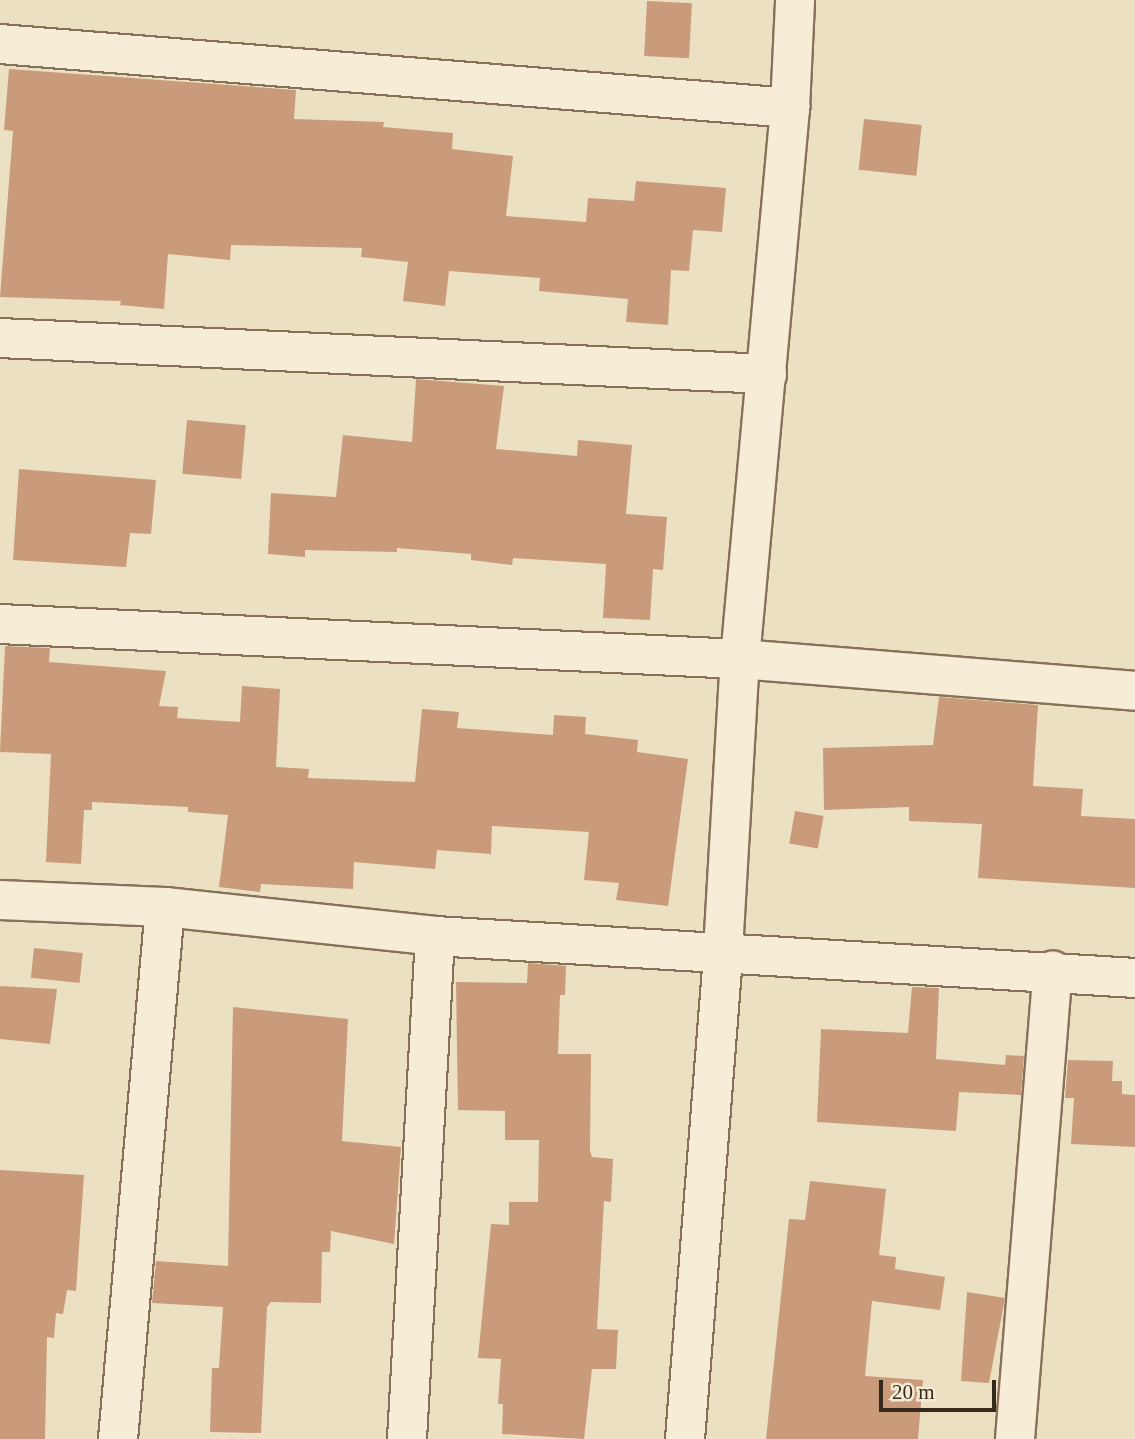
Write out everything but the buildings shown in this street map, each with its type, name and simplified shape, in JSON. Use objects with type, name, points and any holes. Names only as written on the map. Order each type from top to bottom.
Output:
[{"type":"street","points":[[685,1439],[723,951],[740,659],[790,108],[795,0]]},
{"type":"street","points":[[0,44],[790,108]]},
{"type":"street","points":[[0,338],[767,374]]},
{"type":"street","points":[[0,624],[740,659],[1135,691]]},
{"type":"street","points":[[0,900],[165,907],[435,936],[723,951],[1135,978]]},
{"type":"street","points":[[118,1439],[165,907]]},
{"type":"street","points":[[407,1439],[435,936]]},
{"type":"street","points":[[1015,1439],[1053,971]]}]
